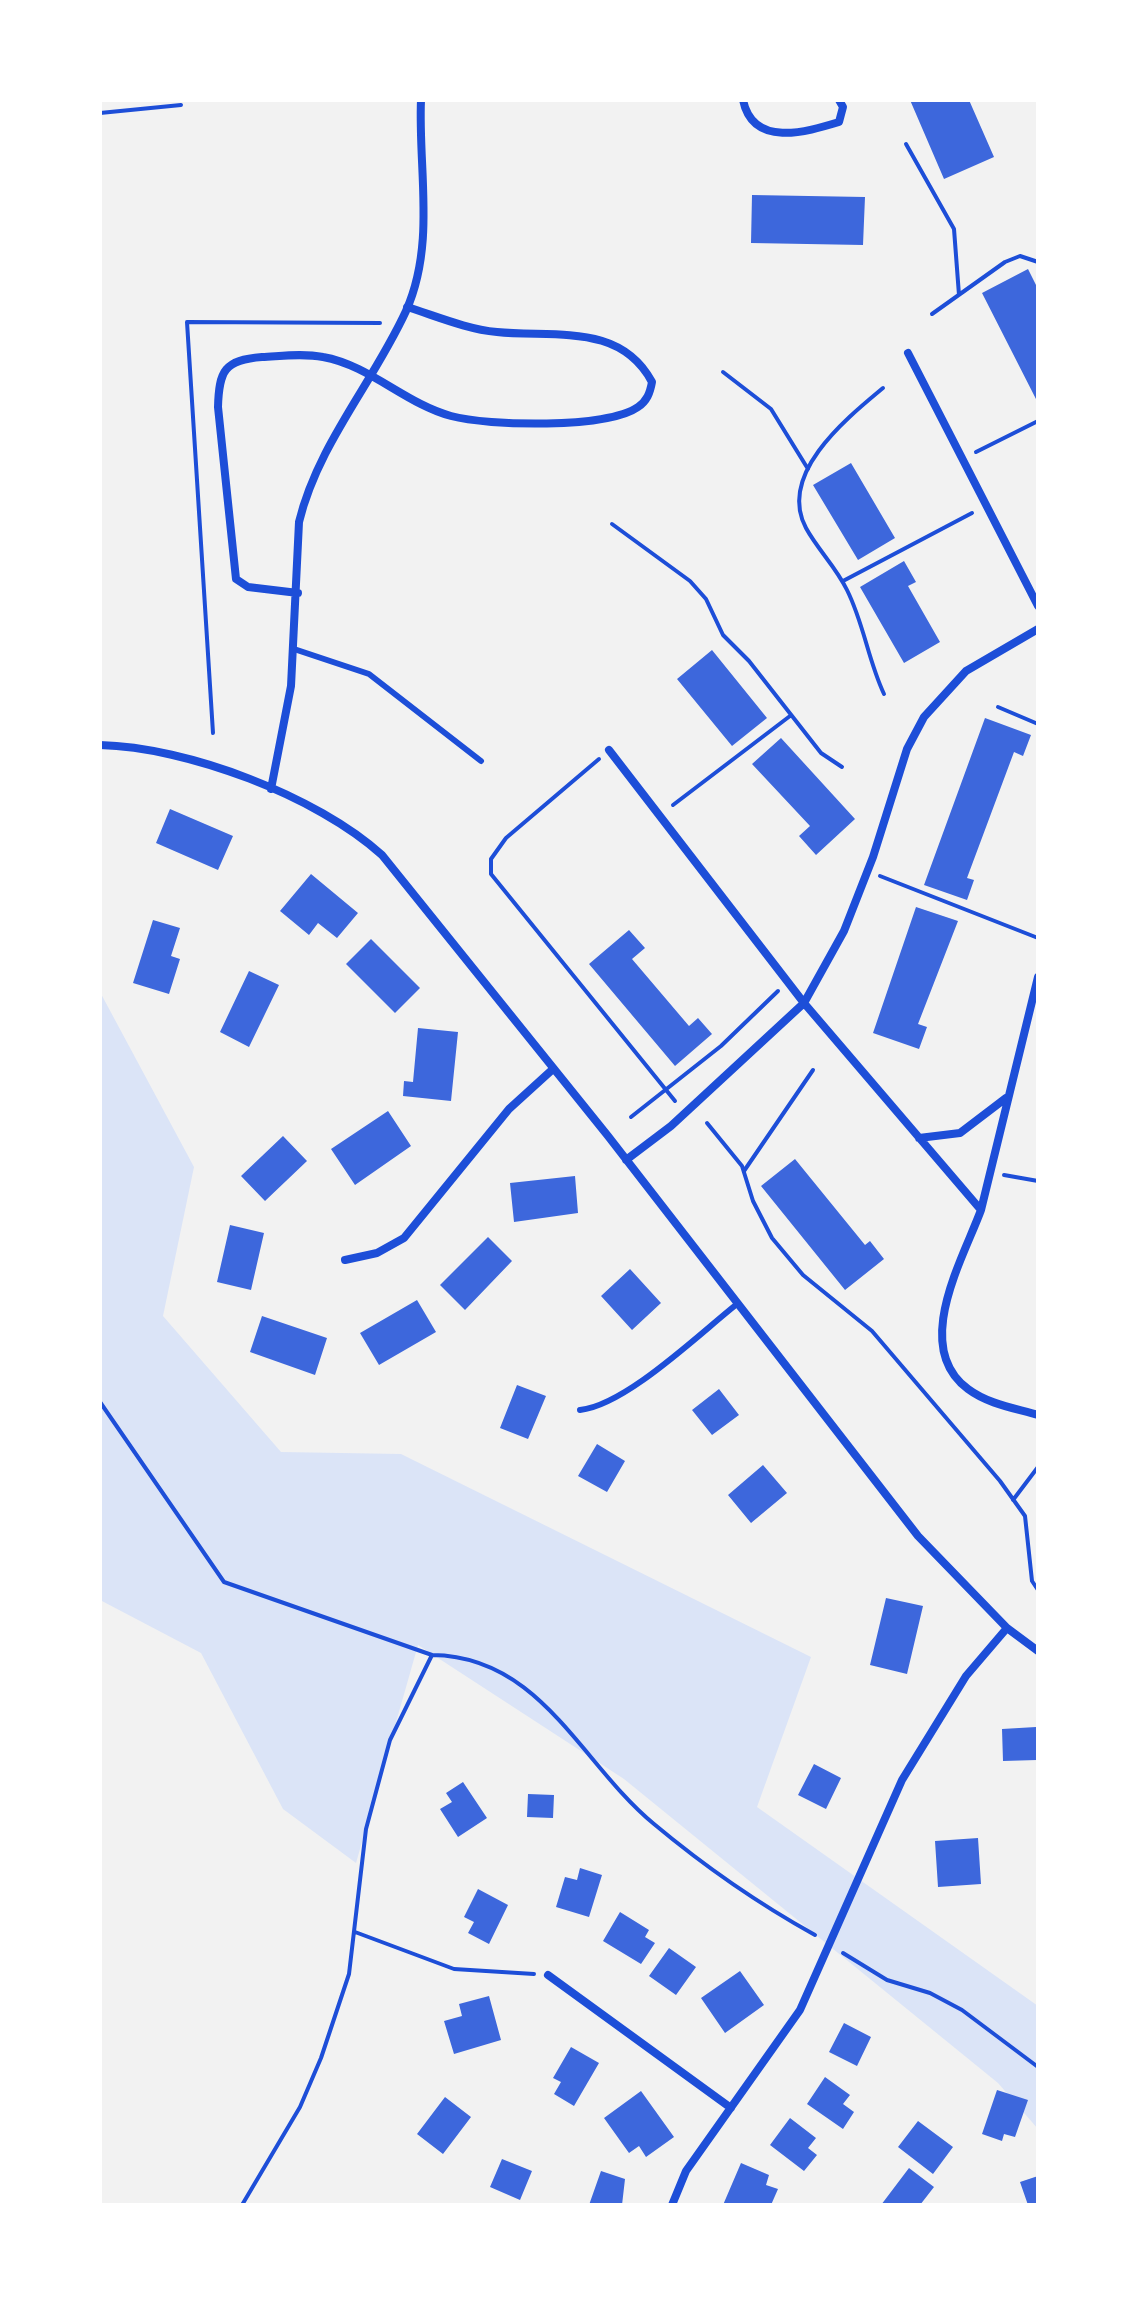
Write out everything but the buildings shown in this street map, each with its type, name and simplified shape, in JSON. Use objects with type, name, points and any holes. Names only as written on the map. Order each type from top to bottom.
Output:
[{"type":"street","points":[[271,789],[294,649],[299,522],[304,502],[320,463],[407,307],[416,278],[424,205],[421,100]]},
{"type":"street","points":[[743,100],[749,118],[760,128],[778,134],[800,133],[839,122],[843,107],[839,100]]},
{"type":"street","points":[[298,593],[248,587],[236,579],[218,407],[222,374],[231,364],[242,359],[299,355],[326,357],[439,411],[464,418],[536,423],[605,420],[639,407],[649,396],[652,382],[646,369],[620,347],[601,337],[498,332],[407,307]]},
{"type":"street","points":[[908,353],[1038,606]]},
{"type":"street","points":[[626,1160],[671,1126],[804,1003],[844,931],[868,872],[890,797],[924,717],[966,671],[1038,629]]},
{"type":"street","points":[[100,745],[131,746],[180,756],[271,789],[350,830],[382,855],[626,1160],[918,1536],[1007,1628],[1038,1651]]},
{"type":"street","points":[[609,750],[804,1003],[981,1210]]},
{"type":"street","points":[[1038,977],[981,1210],[945,1306],[944,1353],[956,1378],[968,1389],[989,1401],[1038,1415]]},
{"type":"street","points":[[345,1260],[377,1253],[404,1238],[509,1109],[553,1069]]},
{"type":"street","points":[[919,1138],[960,1133],[1007,1097]]},
{"type":"street","points":[[672,2205],[686,2171],[800,2010],[902,1780],[966,1676],[1007,1628]]},
{"type":"street","points":[[548,1975],[731,2108]]},
{"type":"lane","points":[[294,649],[369,674],[481,761]]},
{"type":"lane","points":[[580,1410],[598,1408],[636,1384],[737,1304]]},
{"type":"path","points":[[100,113],[181,105]]},
{"type":"path","points":[[906,144],[954,229],[959,295]]},
{"type":"path","points":[[932,314],[1005,262],[1020,256],[1038,262]]},
{"type":"path","points":[[723,372],[771,409],[808,469]]},
{"type":"path","points":[[883,388],[848,418],[808,469],[799,498],[805,526],[843,581],[858,612],[873,670],[884,694]]},
{"type":"path","points":[[962,459],[1038,421]]},
{"type":"path","points":[[843,581],[986,506]]},
{"type":"path","points":[[612,524],[690,581],[706,599],[723,635],[749,661],[821,753],[842,767]]},
{"type":"path","points":[[998,707],[1038,724]]},
{"type":"path","points":[[659,816],[791,715]]},
{"type":"path","points":[[609,750],[506,838],[491,859],[491,874],[679,1106]]},
{"type":"path","points":[[868,872],[1038,938]]},
{"type":"path","points":[[631,1117],[721,1046],[778,990]]},
{"type":"path","points":[[744,1171],[813,1070]]},
{"type":"path","points":[[707,1123],[744,1171],[753,1201],[772,1238],[803,1275],[872,1331],[1025,1516],[1032,1581],[1038,1590]]},
{"type":"path","points":[[990,1173],[1038,1181]]},
{"type":"path","points":[[100,1402],[224,1582],[432,1655],[450,1655],[480,1663],[527,1687],[562,1720],[652,1822],[776,1914],[887,1980],[930,1993],[962,2010],[1038,2067]]},
{"type":"path","points":[[1013,1500],[1038,1467]]},
{"type":"path","points":[[242,2205],[300,2107],[321,2058],[349,1974],[366,1829],[386,1755],[432,1655]]},
{"type":"path","points":[[355,1932],[454,1969],[548,1975]]},
{"type":"shaded area","points":[[100,992],[194,1167],[163,1316],[281,1452],[401,1454],[811,1657],[757,1807],[1038,2006],[1038,2129],[998,2083],[624,1779],[418,1645],[356,1863],[283,1809],[201,1653],[100,1600]]}]
